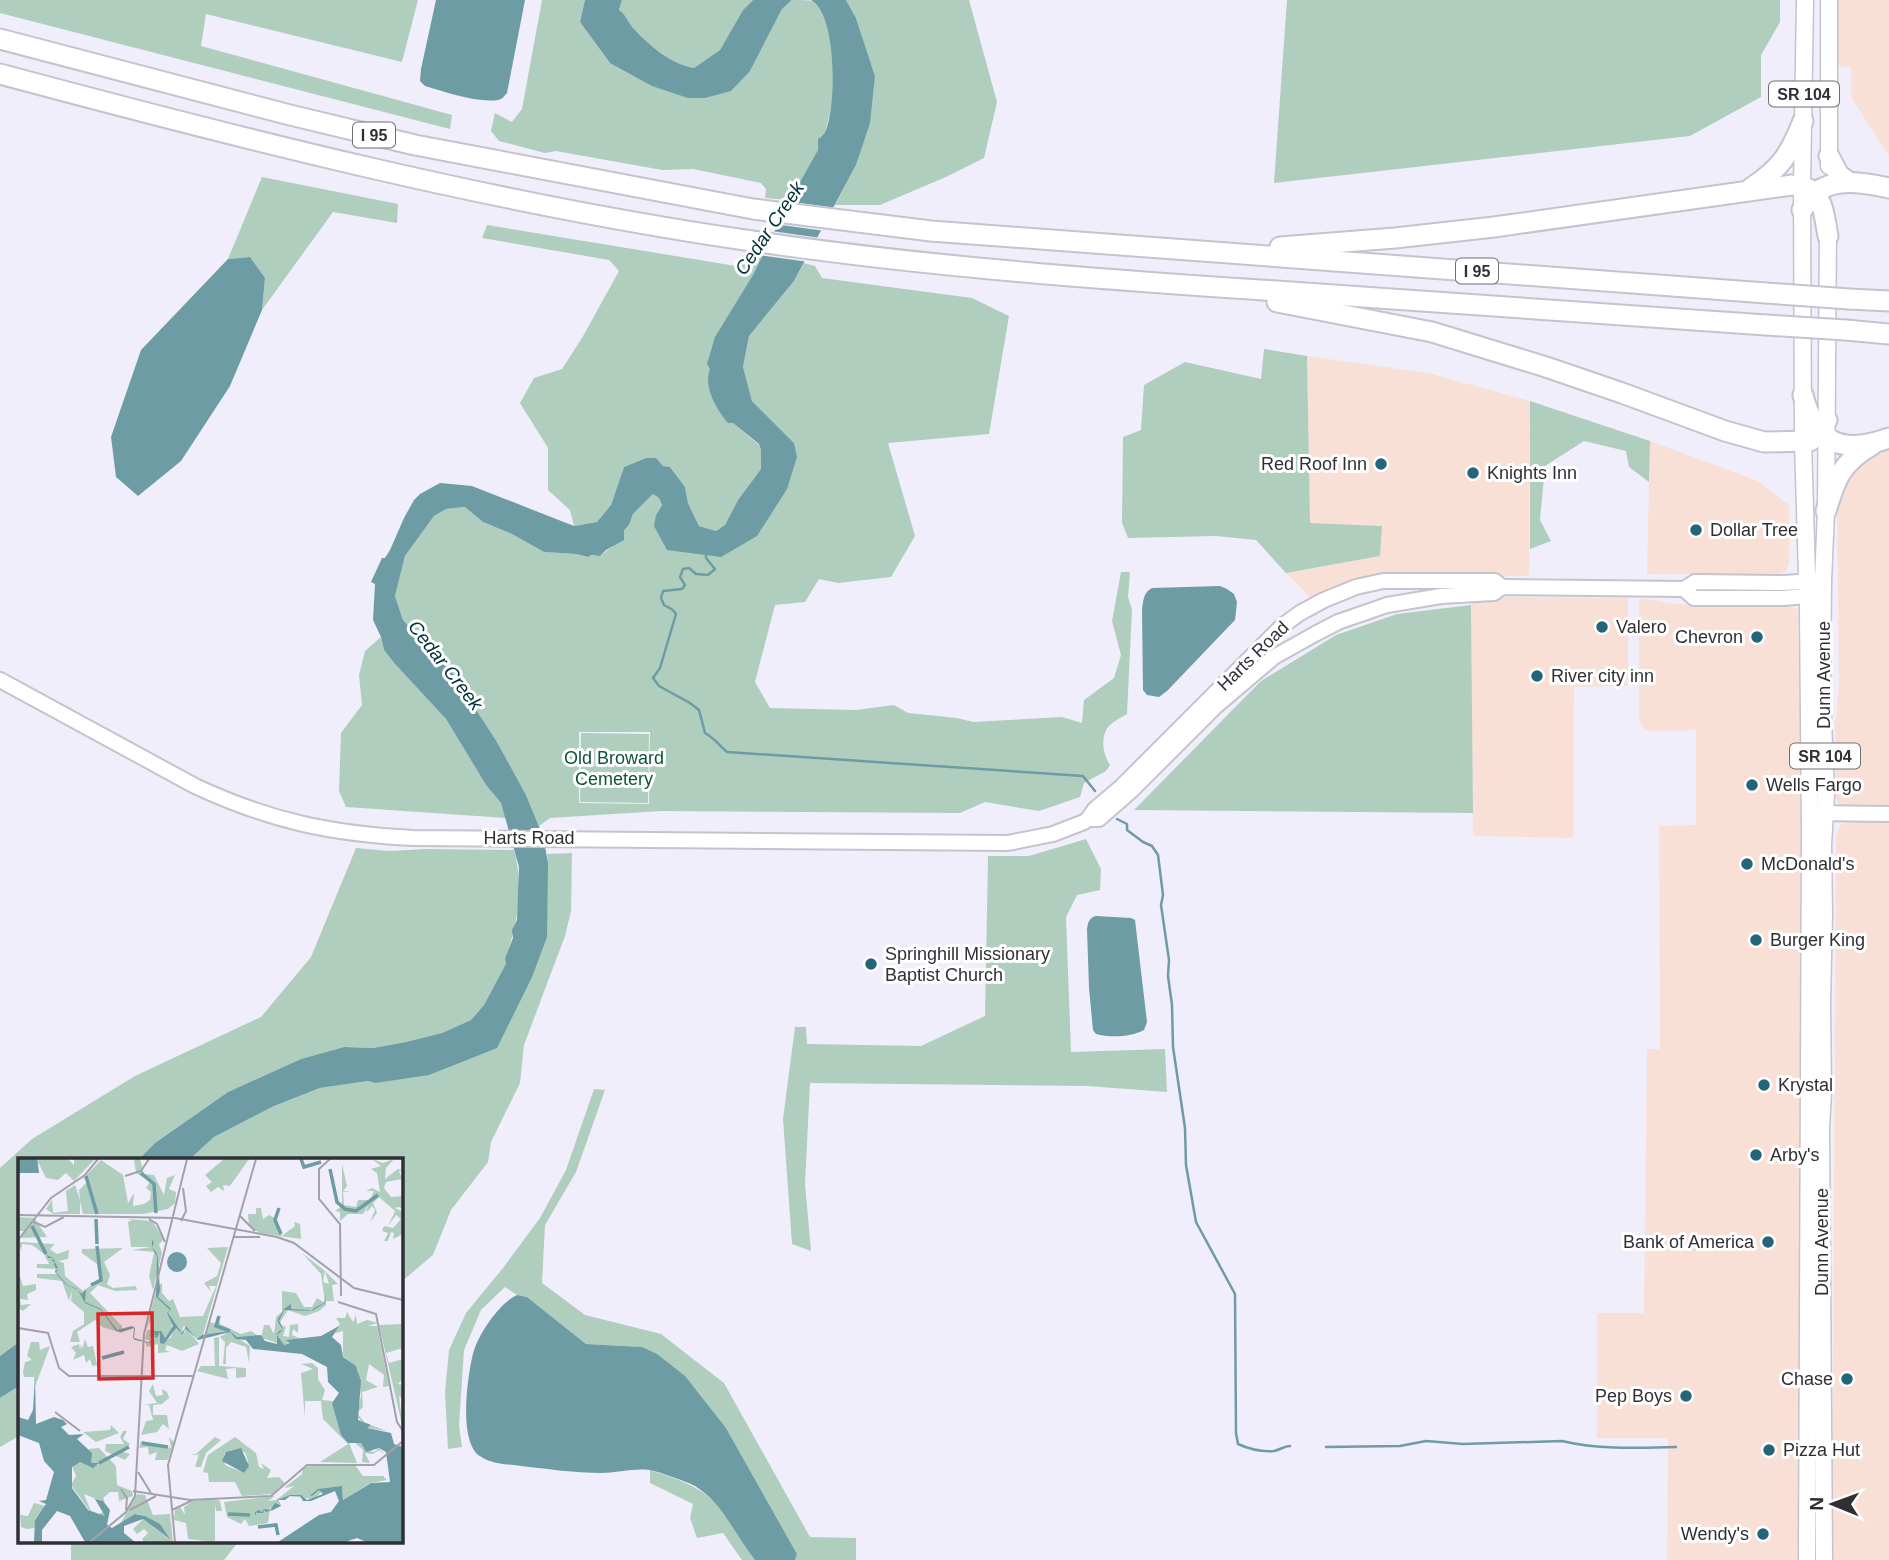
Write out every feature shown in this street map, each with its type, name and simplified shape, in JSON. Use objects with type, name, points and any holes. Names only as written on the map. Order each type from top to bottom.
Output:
[{"type":"highway","name":"I 95","points":[[0,39],[415,145],[753,209],[931,231],[1889,301]]},
{"type":"highway","name":"I 95","points":[[0,74],[240,138],[403,176],[515,200],[741,240],[835,253],[960,267],[1197,286],[1889,334]]},
{"type":"highway","points":[[1745,192],[1781,164],[1792,148],[1803,121]]},
{"type":"highway","points":[[1829,156],[1839,176],[1849,182]]},
{"type":"highway","points":[[1188,250],[1296,246],[1395,238],[1494,227],[1777,186],[1815,188],[1849,182],[1889,188]]},
{"type":"highway","points":[[1802,210],[1815,188]]},
{"type":"highway","points":[[1815,188],[1828,236]]},
{"type":"highway","points":[[1197,286],[1432,332],[1559,371],[1764,442],[1819,433],[1847,446],[1884,440]]},
{"type":"highway","points":[[1803,396],[1819,433]]},
{"type":"highway","points":[[1826,511],[1841,472],[1856,454],[1884,440]]},
{"type":"main road","name":"SR 104","points":[[1805,0],[1803,121],[1815,188]]},
{"type":"main road","name":"SR 104","points":[[1815,188],[1829,156],[1829,0]]},
{"type":"main road","points":[[1802,210],[1803,396]]},
{"type":"main road","name":"Dunn Avenue","points":[[1807,1560],[1817,814],[1825,760],[1815,588],[1828,236]]},
{"type":"main road","name":"Dunn Avenue","points":[[1815,588],[1826,511],[1819,433]]},
{"type":"main road","name":"Dunn Avenue","points":[[1817,814],[1823,1092],[1824,1560]]},
{"type":"street","name":"Harts Road","points":[[0,680],[195,786],[244,807],[290,822],[348,834],[384,837],[1008,842],[1053,834],[1088,819],[1099,818],[1132,790],[1282,626],[1324,600],[1356,587],[1383,581],[1495,581],[1502,587]]},
{"type":"street","name":"Harts Road","points":[[1190,725],[1274,657],[1338,622],[1408,601],[1494,593],[1502,587],[1684,589],[1695,582],[1783,583],[1815,588]]},
{"type":"street","points":[[1817,814],[1889,814]]},
{"type":"shaded area","points":[[1837,0],[1889,0],[1889,156],[1851,97],[1851,67],[1836,66]]},
{"type":"shaded area","points":[[1307,356],[1428,373],[1530,401],[1529,576],[1388,577],[1312,599],[1286,573],[1380,556],[1382,526],[1310,523]]},
{"type":"shaded area","points":[[1650,441],[1758,481],[1789,505],[1789,563],[1786,571],[1778,575],[1647,574]]},
{"type":"shaded area","points":[[1889,447],[1889,807],[1844,806],[1838,803],[1836,798],[1835,722],[1839,689],[1837,500],[1839,488],[1868,455]]},
{"type":"shaded area","points":[[1471,597],[1628,598],[1628,686],[1574,687],[1573,838],[1473,836]]},
{"type":"shaded area","points":[[1639,599],[1673,604],[1787,605],[1798,612],[1802,767],[1798,1560],[1667,1560],[1668,1438],[1597,1438],[1597,1313],[1644,1313],[1647,1049],[1660,1049],[1659,826],[1696,825],[1696,730],[1651,731],[1645,729],[1639,721]]},
{"type":"shaded area","points":[[1865,819],[1889,820],[1889,1560],[1832,1560],[1836,835],[1842,824]]},
{"type":"green space","points":[[0,0],[418,0],[402,62],[206,14],[201,46],[452,115],[450,129],[0,13]]},
{"type":"green space","points":[[542,0],[585,0],[580,22],[610,63],[750,71],[782,9],[792,0],[814,1],[823,15],[830,37],[834,71],[833,92],[822,141],[790,200],[765,198],[766,189],[761,183],[693,169],[662,170],[556,151],[545,153],[499,141],[491,131],[495,113],[512,122],[522,109]]},
{"type":"green space","points":[[622,0],[753,0],[743,10],[720,50],[694,68],[668,58],[646,41],[619,11]]},
{"type":"green space","points":[[846,0],[969,0],[997,102],[984,158],[880,205],[835,205],[856,165],[875,76],[856,18]]},
{"type":"green space","points":[[1287,0],[1780,0],[1780,22],[1761,55],[1761,97],[1690,136],[1274,183]]},
{"type":"green space","points":[[262,177],[398,204],[397,223],[333,212],[262,310],[265,278],[250,257],[228,259]]},
{"type":"green space","points":[[487,225],[736,266],[743,255],[762,257],[710,369],[733,423],[759,445],[761,450],[761,469],[738,500],[725,525],[716,531],[699,526],[688,503],[685,487],[670,467],[663,466],[656,458],[646,458],[624,467],[611,505],[597,522],[574,526],[570,510],[548,490],[548,448],[520,403],[534,378],[562,369],[619,271],[609,260],[482,238]]},
{"type":"green space","points":[[804,263],[815,266],[822,278],[972,298],[1009,316],[989,434],[888,443],[915,536],[891,577],[838,583],[819,579],[805,602],[775,605],[755,682],[770,708],[856,710],[894,705],[908,713],[973,722],[1062,717],[1082,723],[1084,700],[1114,678],[1121,655],[1112,621],[1121,572],[1130,572],[1128,597],[1132,609],[1127,714],[1112,723],[1104,736],[1103,746],[1110,765],[1106,771],[1084,783],[1080,797],[1039,811],[985,802],[960,813],[661,811],[550,818],[539,826],[526,795],[497,742],[453,674],[403,620],[395,596],[405,556],[434,516],[446,509],[465,507],[483,522],[544,552],[600,556],[618,542],[633,514],[653,494],[659,498],[662,505],[656,515],[721,557],[794,443],[752,401],[743,367],[749,336],[794,281]],"holes":[[[579,732],[650,732],[649,804],[579,803]]]},
{"type":"green space","points":[[1264,349],[1307,356],[1310,523],[1382,526],[1380,556],[1286,573],[1256,540],[1216,536],[1128,538],[1122,523],[1123,437],[1141,430],[1144,385],[1185,362],[1261,379]]},
{"type":"green space","points":[[1530,401],[1650,441],[1649,482],[1629,467],[1626,451],[1584,441],[1545,466],[1540,520],[1551,541],[1530,549]]},
{"type":"green space","points":[[1471,605],[1473,813],[1134,810],[1261,681],[1336,635],[1397,614]]},
{"type":"green space","points":[[381,637],[384,650],[395,664],[446,719],[486,785],[501,803],[506,818],[346,807],[339,791],[341,733],[362,705],[359,675],[365,651]]},
{"type":"green space","name":"Old Broward Cemetery","points":[[581,733],[649,734],[648,803],[580,802]]},
{"type":"green space","points":[[1086,839],[1101,869],[1100,890],[1077,895],[1066,917],[1071,1052],[1165,1049],[1167,1092],[1087,1086],[810,1083],[805,1184],[811,1251],[792,1244],[783,1119],[795,1027],[806,1027],[807,1044],[921,1046],[985,1016],[988,856],[1029,856]]},
{"type":"green space","points":[[356,848],[389,851],[514,850],[519,891],[516,919],[505,958],[507,964],[484,1005],[471,1020],[442,1033],[406,1042],[373,1048],[344,1047],[301,1059],[228,1092],[155,1143],[140,1158],[18,1158],[18,1343],[0,1356],[0,1168],[32,1139],[135,1076],[261,1017],[311,957]]},
{"type":"green space","points":[[572,853],[571,911],[565,936],[524,1045],[520,1083],[491,1142],[488,1162],[451,1210],[433,1255],[402,1281],[402,1158],[191,1158],[214,1137],[274,1106],[320,1088],[368,1081],[375,1083],[497,1048],[548,863],[547,854]]},
{"type":"green space","points":[[594,1089],[605,1090],[576,1172],[545,1225],[542,1283],[585,1315],[661,1334],[724,1383],[810,1537],[856,1538],[856,1560],[795,1560],[797,1554],[726,1428],[642,1347],[586,1344],[527,1297],[517,1295],[505,1287],[481,1310],[464,1350],[459,1425],[462,1447],[448,1449],[445,1392],[449,1350],[466,1313],[540,1218],[566,1170]]},
{"type":"green space","points":[[18,1387],[18,1437],[0,1447],[0,1398]]},
{"type":"green space","points":[[650,1470],[688,1484],[706,1494],[726,1515],[755,1560],[742,1560],[723,1533],[697,1538],[690,1518],[693,1504],[650,1483]]},
{"type":"green space","points":[[71,1542],[238,1542],[224,1560],[71,1560]]},
{"type":"water","points":[[436,0],[525,0],[507,93],[502,98],[489,101],[471,98],[425,86],[420,81]]},
{"type":"water","points":[[585,0],[622,0],[619,10],[646,41],[668,58],[694,68],[720,50],[743,10],[753,0],[792,0],[782,9],[750,71],[731,91],[705,98],[688,98],[652,86],[610,63],[580,22]]},
{"type":"water","points":[[811,0],[846,0],[856,18],[875,76],[870,123],[856,165],[794,281],[749,336],[743,367],[752,401],[794,443],[797,457],[787,489],[757,536],[721,557],[667,550],[654,526],[662,505],[659,498],[653,494],[633,514],[624,530],[624,540],[600,556],[544,552],[483,522],[465,507],[446,509],[434,516],[405,556],[395,596],[403,620],[453,674],[497,742],[526,795],[543,836],[548,863],[547,937],[532,977],[497,1048],[429,1075],[320,1088],[274,1106],[214,1137],[191,1158],[140,1158],[155,1143],[228,1092],[301,1059],[344,1047],[373,1048],[442,1033],[471,1020],[484,1005],[506,964],[505,958],[513,938],[512,930],[517,920],[519,867],[501,803],[486,785],[446,719],[384,650],[373,620],[375,584],[371,582],[414,500],[440,483],[472,486],[574,526],[597,522],[611,505],[624,467],[646,458],[656,458],[663,466],[670,467],[685,487],[688,503],[699,526],[716,531],[725,525],[738,500],[761,469],[761,450],[759,444],[733,423],[728,423],[720,412],[710,391],[710,369],[707,364],[715,337],[753,275],[818,150],[818,139],[825,133],[832,103],[833,83],[830,41],[820,8]]},
{"type":"water","points":[[250,257],[265,278],[262,310],[230,386],[181,461],[138,496],[116,477],[111,437],[141,350],[228,259]]},
{"type":"water","points":[[1220,586],[1234,594],[1237,602],[1235,620],[1167,691],[1159,697],[1147,695],[1143,690],[1142,610],[1146,594],[1152,588]]},
{"type":"water","points":[[1096,916],[1135,920],[1147,1022],[1144,1030],[1139,1032],[1108,1036],[1096,1034],[1093,1030],[1087,929],[1089,921]]},
{"type":"water","points":[[517,1295],[527,1297],[586,1344],[642,1347],[657,1354],[685,1376],[726,1428],[797,1554],[795,1560],[755,1560],[721,1510],[705,1493],[691,1484],[665,1474],[643,1470],[601,1473],[551,1470],[498,1463],[476,1453],[466,1421],[467,1393],[474,1350],[489,1322]]},
{"type":"water","points":[[18,1343],[18,1387],[0,1398],[0,1356]]},
{"type":"pier","points":[[785,201],[838,208],[825,231],[774,224]]},
{"type":"pier","points":[[771,231],[821,238],[809,262],[759,255]]},
{"type":"waterway","points":[[706,554],[715,569],[708,575],[696,574],[689,568],[683,569],[680,577],[685,585],[682,589],[663,591],[661,598],[664,605],[676,614],[660,668],[653,678],[659,686],[699,710],[705,733],[727,752],[1083,776],[1095,791]]},
{"type":"waterway","points":[[1117,819],[1127,824],[1127,830],[1152,846],[1158,855],[1163,895],[1161,905],[1169,960],[1173,1047],[1185,1128],[1186,1165],[1196,1222],[1235,1294],[1238,1444],[1265,1451],[1290,1446]]},
{"type":"waterway","points":[[1326,1447],[1400,1446],[1426,1441],[1463,1444],[1562,1441],[1605,1447],[1676,1447]]},
{"type":"place","name":"Red Roof Inn","points":[[1381,464]]},
{"type":"place","name":"Knights Inn","points":[[1473,473]]},
{"type":"place","name":"Dollar Tree","points":[[1696,530]]},
{"type":"place","name":"Valero","points":[[1602,627]]},
{"type":"place","name":"Chevron","points":[[1757,637]]},
{"type":"place","name":"River city inn","points":[[1537,676]]},
{"type":"place","name":"Wells Fargo","points":[[1752,785]]},
{"type":"place","name":"McDonald's","points":[[1747,864]]},
{"type":"place","name":"Burger King","points":[[1756,940]]},
{"type":"place","name":"Springhill Missionary Baptist Church","points":[[871,964]]},
{"type":"place","name":"Krystal","points":[[1764,1085]]},
{"type":"place","name":"Arby's","points":[[1756,1155]]},
{"type":"place","name":"Bank of America","points":[[1768,1242]]},
{"type":"place","name":"Chase","points":[[1847,1379]]},
{"type":"place","name":"Pep Boys","points":[[1686,1396]]},
{"type":"place","name":"Pizza Hut","points":[[1769,1450]]},
{"type":"place","name":"Wendy's","points":[[1763,1534]]},
{"type":"water label","name":"Cedar Creek","points":[[769,228]]},
{"type":"water label","name":"Cedar Creek","points":[[446,665]]}]
